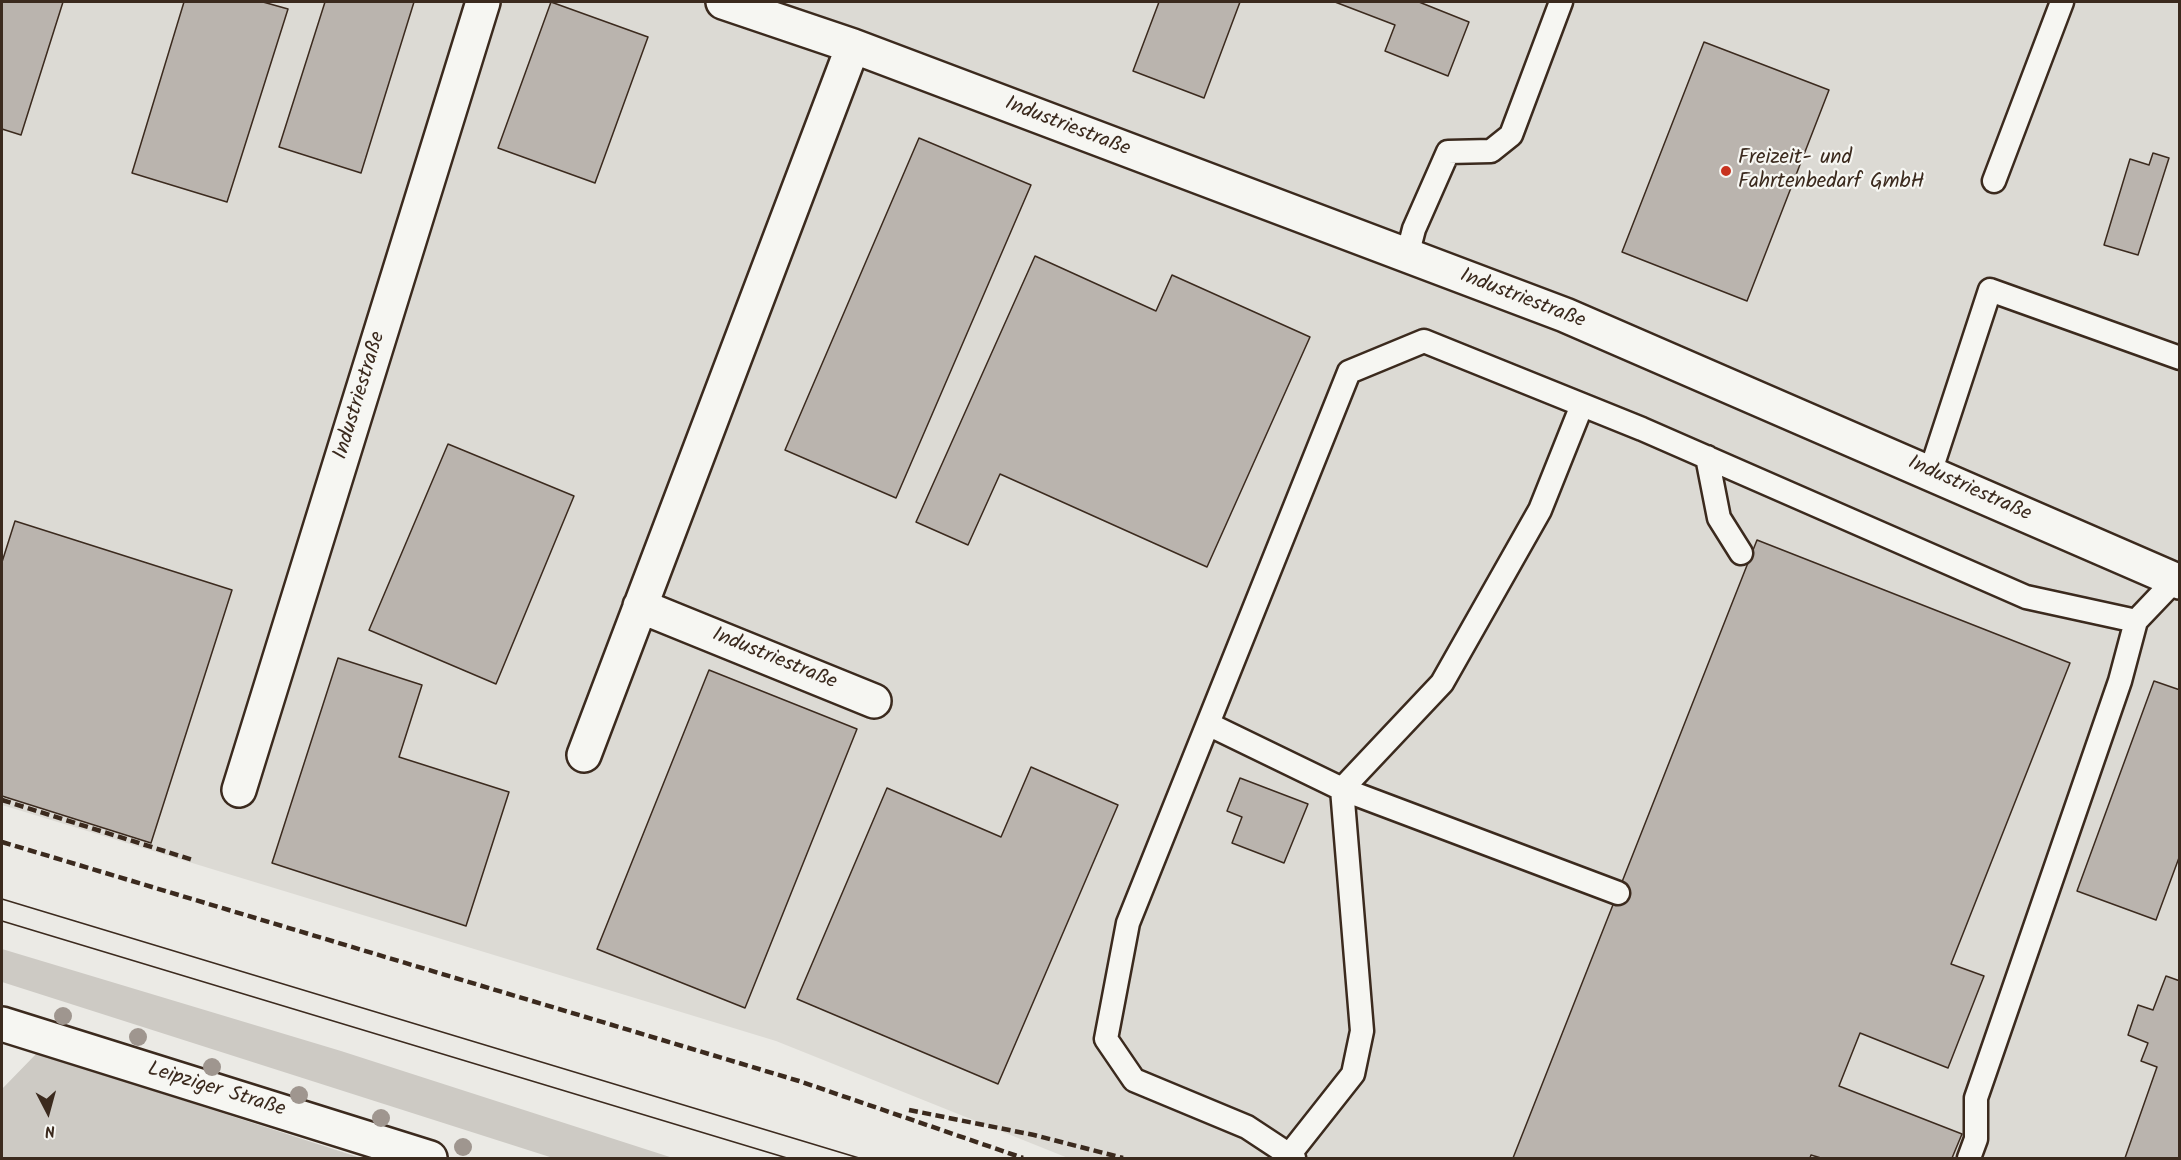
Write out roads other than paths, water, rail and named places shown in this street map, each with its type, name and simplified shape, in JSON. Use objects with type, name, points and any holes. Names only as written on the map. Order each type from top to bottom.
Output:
[{"type":"street","name":"Industriestraße","points":[[239,790],[483,2]]},
{"type":"street","name":"Industriestraße","points":[[723,2],[853,46],[1565,315],[2177,581]]},
{"type":"street","points":[[584,755],[853,46]]},
{"type":"street","name":"Industriestraße","points":[[640,606],[874,701]]},
{"type":"street","name":"Leipziger Straße","points":[[2,1024],[430,1158]]},
{"type":"lane","points":[[1407,256],[1414,229],[1448,152],[1491,151],[1511,135],[1561,2]]},
{"type":"lane","points":[[1994,181],[2062,2]]},
{"type":"lane","points":[[1930,473],[1990,290],[2180,358]]},
{"type":"lane","points":[[1582,405],[1540,510],[1442,683],[1342,789],[1362,1031],[1353,1074],[1291,1157],[1247,1127],[1134,1080],[1106,1039],[1128,923],[1349,372],[1424,341],[1582,405],[1707,457],[2026,597],[2136,621]]},
{"type":"lane","points":[[1707,457],[1719,518],[1741,553]]},
{"type":"lane","points":[[1969,1158],[1976,1139],[1976,1098],[2120,681],[2136,621],[2177,581]]},
{"type":"lane","points":[[1208,724],[1342,789],[1618,893]]},
{"type":"tram line","points":[[2,899],[859,1158]]},
{"type":"tram line","points":[[2,921],[787,1158]]},
{"type":"railway","points":[[2,800],[193,860]]},
{"type":"railway","points":[[2,842],[799,1081],[1023,1158]]},
{"type":"railway","points":[[909,1110],[1034,1135],[1123,1158]]},
{"type":"place","name":"Freizeit- und Fahrtenbedarf GmbH","points":[[1726,171]]}]
